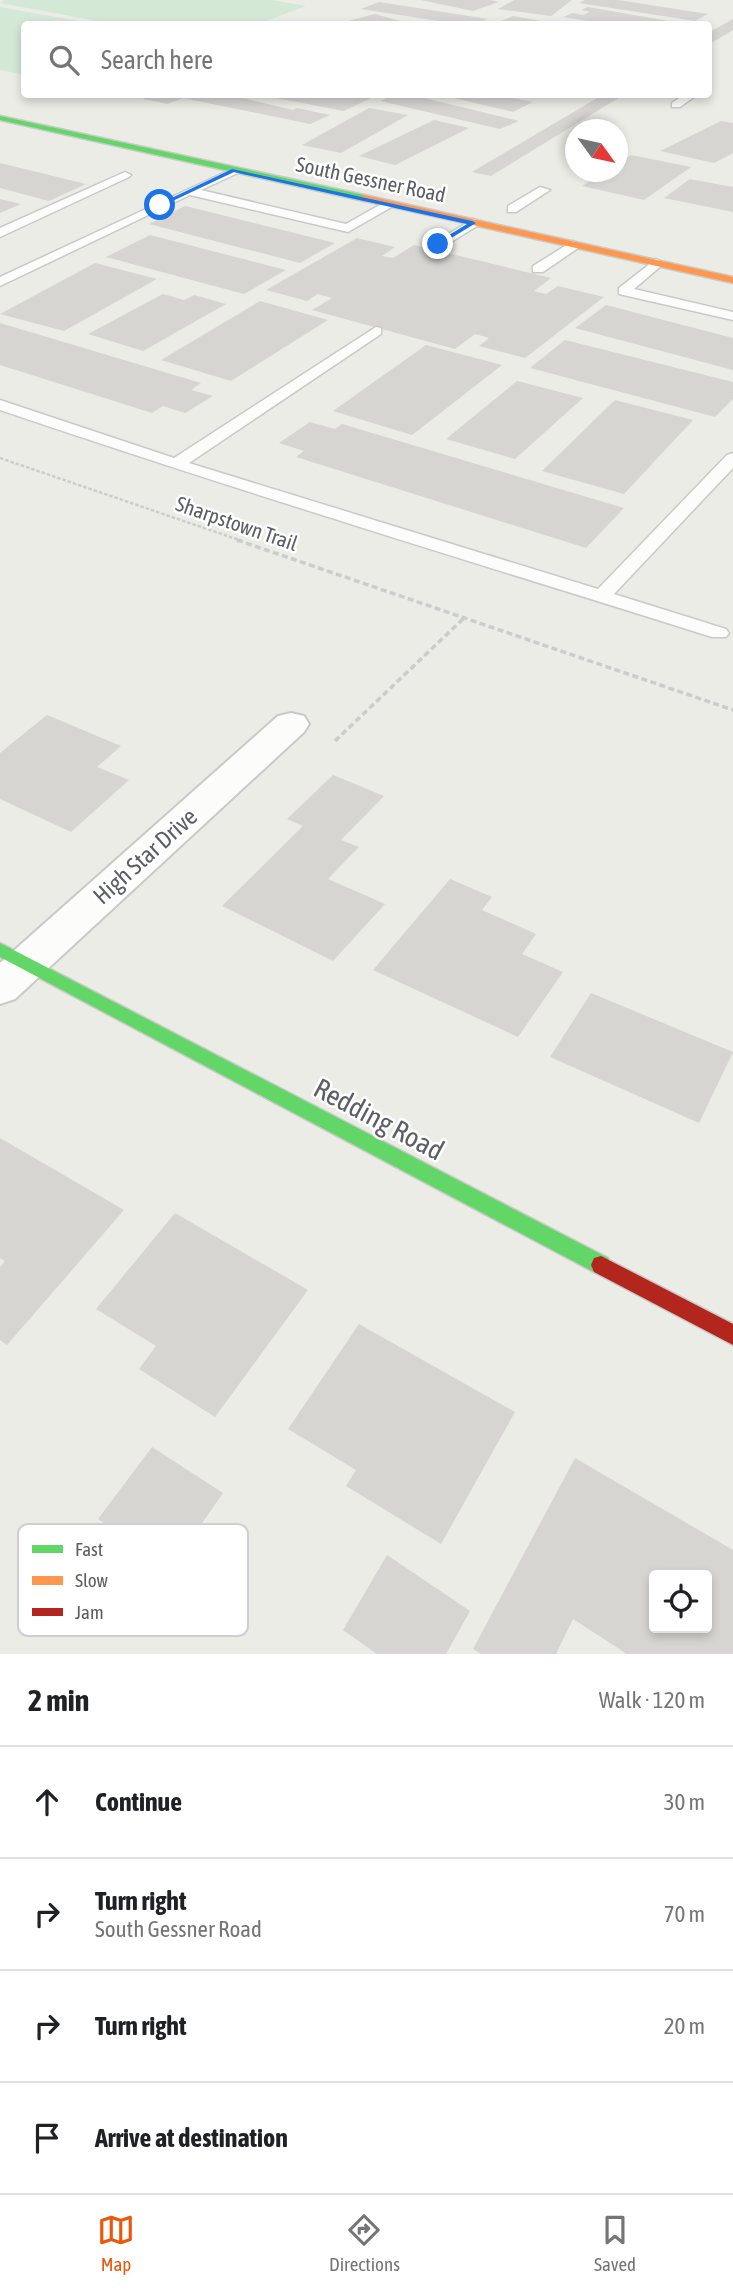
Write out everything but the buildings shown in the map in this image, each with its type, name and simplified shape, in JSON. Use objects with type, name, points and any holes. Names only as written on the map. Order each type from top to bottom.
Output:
[{"type":"main road","name":"South Gessner Road","points":[[0,118],[733,280]]},
{"type":"main road","points":[[155,153],[177,144]]},
{"type":"main road","points":[[427,213],[447,202]]},
{"type":"main road","points":[[507,208],[538,215]]},
{"type":"main road","name":"Redding Road","points":[[9,967],[733,1335]]},
{"type":"street","name":"High Star Drive","points":[[9,967],[290,724]]},
{"type":"lane","points":[[676,105],[687,98]]},
{"type":"lane","points":[[0,282],[234,170]]},
{"type":"lane","points":[[0,233],[125,175]]},
{"type":"lane","points":[[507,208],[544,190]]},
{"type":"lane","points":[[189,191],[348,228],[389,205]]},
{"type":"lane","points":[[438,244],[472,223]]},
{"type":"lane","points":[[538,269],[573,245]]},
{"type":"lane","points":[[656,263],[624,291],[733,316]]},
{"type":"lane","points":[[176,464],[376,331]]},
{"type":"lane","points":[[0,405],[176,464],[726,636],[733,616]]},
{"type":"lane","points":[[600,598],[733,458]]},
{"type":"path","name":"Sharpstown Trail","points":[[0,458],[733,710]]},
{"type":"path","points":[[335,741],[464,618]]},
{"type":"green space","points":[[5,0],[271,0],[306,6],[266,21],[98,21],[0,3]]},
{"type":"green space","points":[[0,7],[78,21],[21,21],[21,74],[0,70]]},
{"type":"traffic: fast","points":[[0,118],[364,198]]},
{"type":"traffic: fast","points":[[0,949],[601,1265]]},
{"type":"traffic: slow","points":[[364,198],[733,280]]},
{"type":"traffic: jam","points":[[601,1265],[733,1335]]},
{"type":"route","points":[[160,205],[234,170],[472,223],[438,244]]}]
